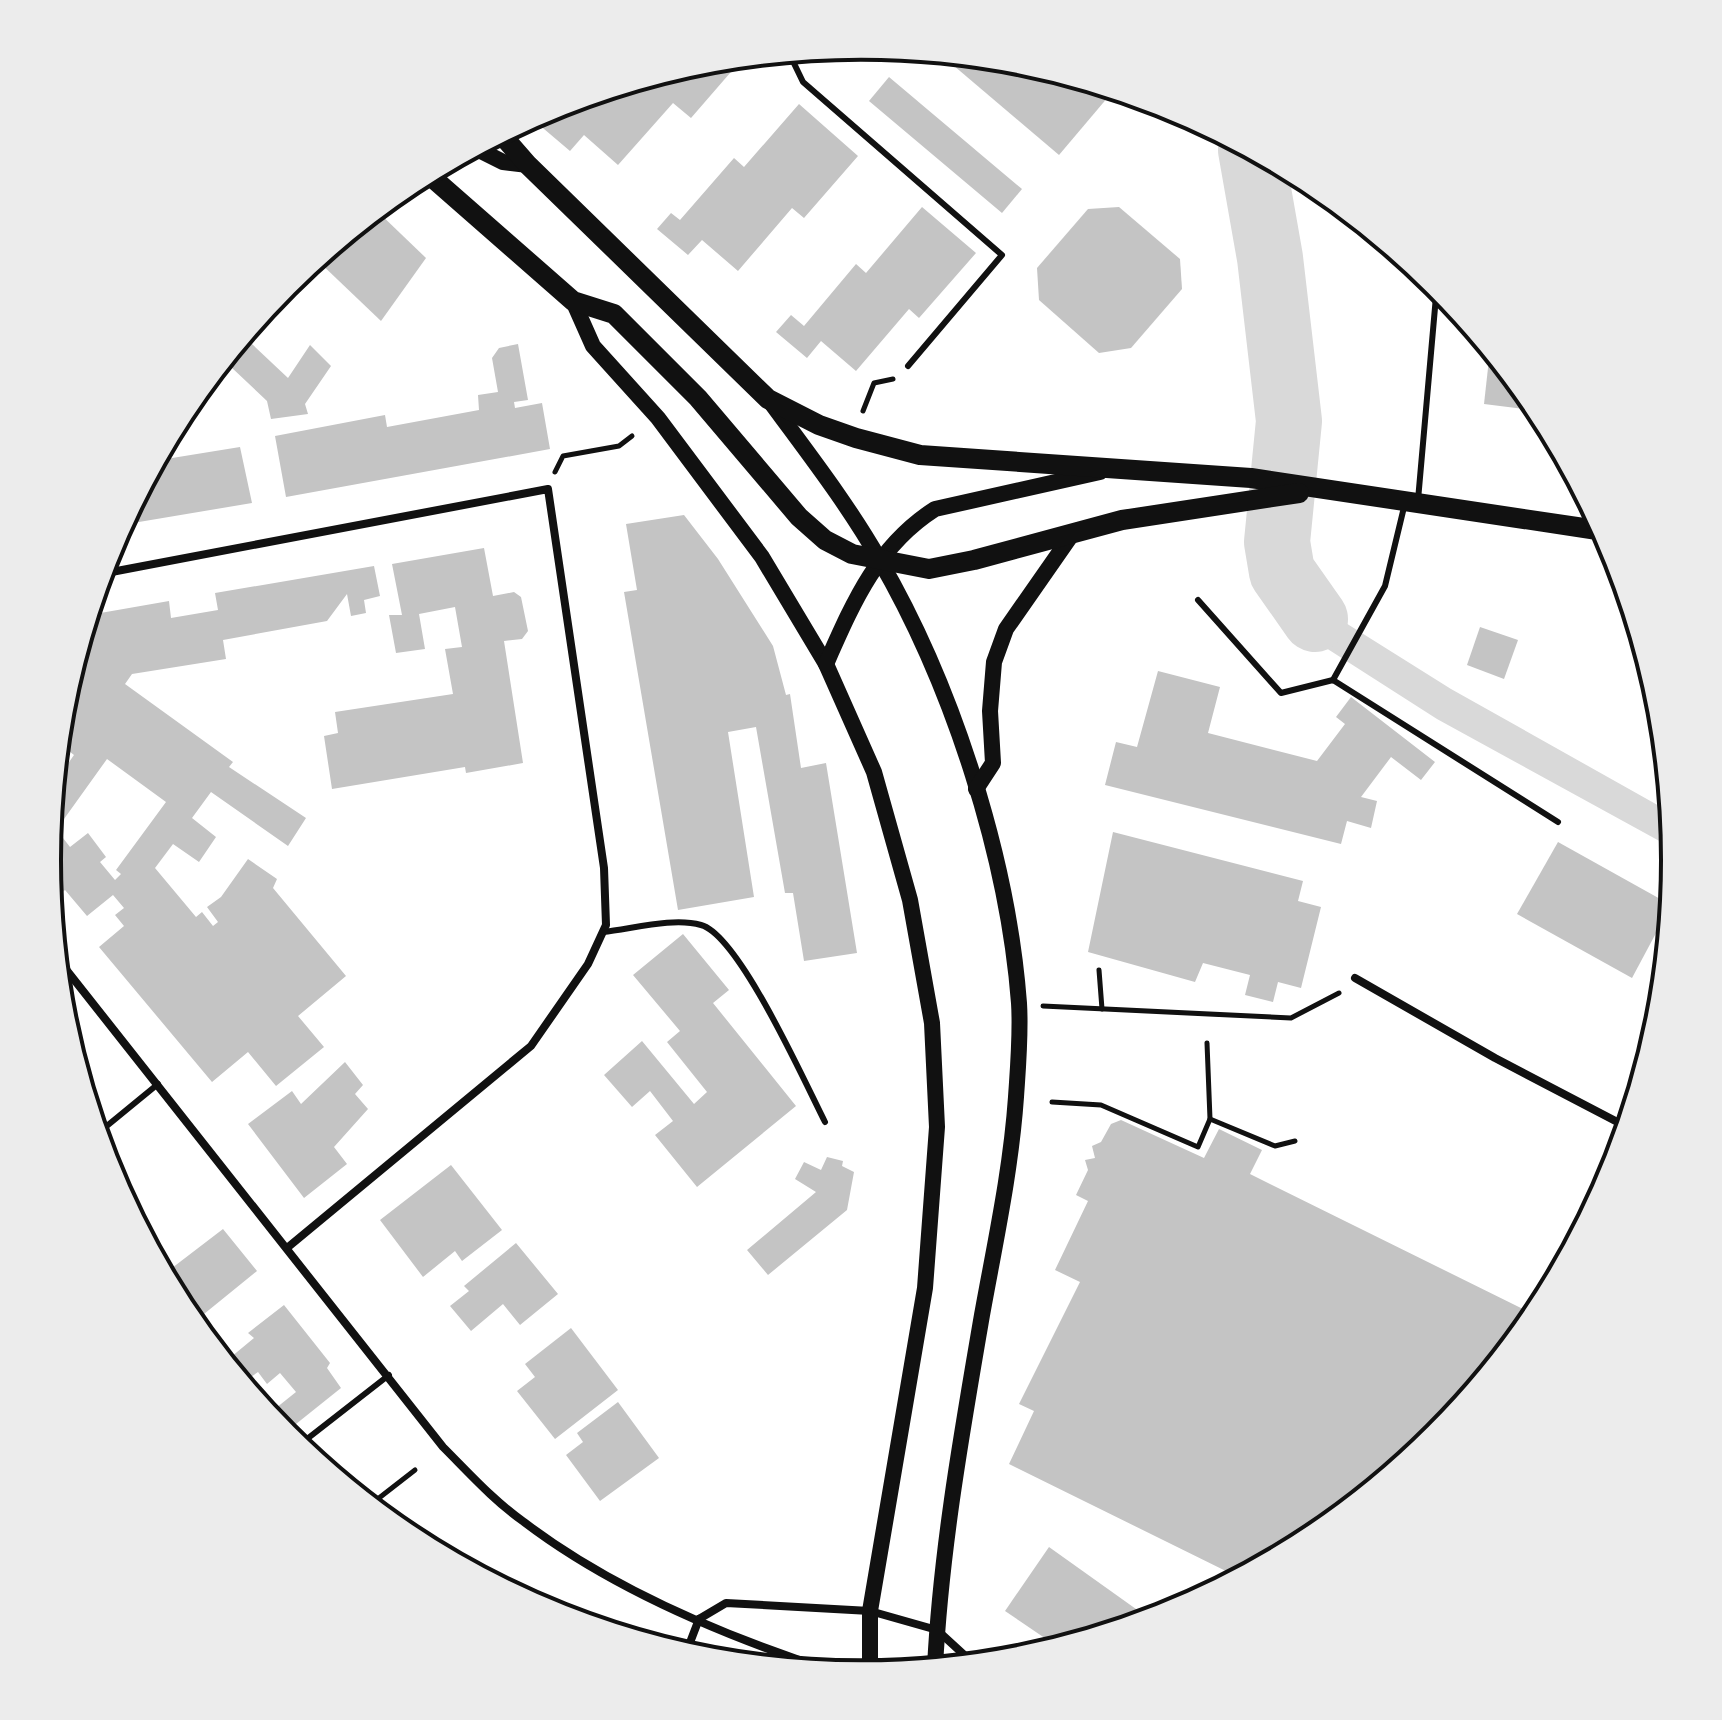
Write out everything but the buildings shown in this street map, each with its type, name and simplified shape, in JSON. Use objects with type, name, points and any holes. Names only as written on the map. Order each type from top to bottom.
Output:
[{"type":"main road","points":[[508,142],[768,399],[836,490],[879,560],[931,668],[991,836],[1019,1005],[1016,1099],[999,1228],[950,1513],[936,1656]]},
{"type":"main road","points":[[486,154],[503,162],[528,165]]},
{"type":"main road","points":[[437,182],[573,301],[614,314],[698,398],[799,517],[825,540],[852,554],[929,569],[1122,520],[1315,490]]},
{"type":"main road","points":[[573,301],[593,346],[658,418],[762,557],[826,664],[874,772],[910,900],[932,1023],[937,1127],[925,1288],[870,1611],[870,1660]]},
{"type":"main road","points":[[768,399],[819,425],[920,455],[1251,478],[1588,529]]},
{"type":"main road","points":[[826,664],[858,591],[879,560],[908,527],[935,509],[1114,469]]},
{"type":"main road","points":[[976,789],[993,763],[990,711],[994,662],[1006,629],[1073,533]]},
{"type":"street","points":[[115,571],[548,489],[604,868],[606,925],[588,964],[531,1046],[287,1248]]},
{"type":"street","points":[[69,973],[443,1447],[521,1521],[555,1544],[750,1644],[786,1656]]},
{"type":"street","points":[[1358,980],[1495,1058],[1617,1122]]},
{"type":"street","points":[[690,1642],[699,1619],[726,1603],[870,1611],[937,1630],[962,1653]]},
{"type":"lane","points":[[794,63],[803,82],[1002,255],[908,366]]},
{"type":"lane","points":[[1198,600],[1281,693],[1333,680],[1385,586],[1412,503],[1435,303]]},
{"type":"lane","points":[[1333,680],[1434,747],[1558,822]]},
{"type":"lane","points":[[603,932],[691,923],[710,928],[749,977],[825,1122]]},
{"type":"lane","points":[[107,1126],[158,1084]]},
{"type":"lane","points":[[308,1438],[389,1375]]},
{"type":"path","points":[[862,416],[874,383],[898,378],[908,366]]},
{"type":"path","points":[[563,456],[619,446],[632,436]]},
{"type":"path","points":[[1099,970],[1102,1009]]},
{"type":"path","points":[[1055,1007],[1291,1018],[1358,980]]},
{"type":"path","points":[[1052,1102],[1101,1105],[1196,1151],[1210,1119],[1207,1043]]},
{"type":"path","points":[[1210,1119],[1275,1146],[1295,1141]]},
{"type":"path","points":[[379,1498],[415,1470]]},
{"type":"shaded area","points":[[1233,152],[1276,177],[1317,423],[1275,421]]},
{"type":"shaded area","points":[[1294,540],[1302,577],[1333,615],[1451,689],[1659,806],[1660,841],[1437,719],[1312,639],[1263,584],[1264,541]]},
{"type":"waterway","points":[[1253,163],[1270,258],[1289,421],[1277,542],[1282,572],[1315,619]]}]
